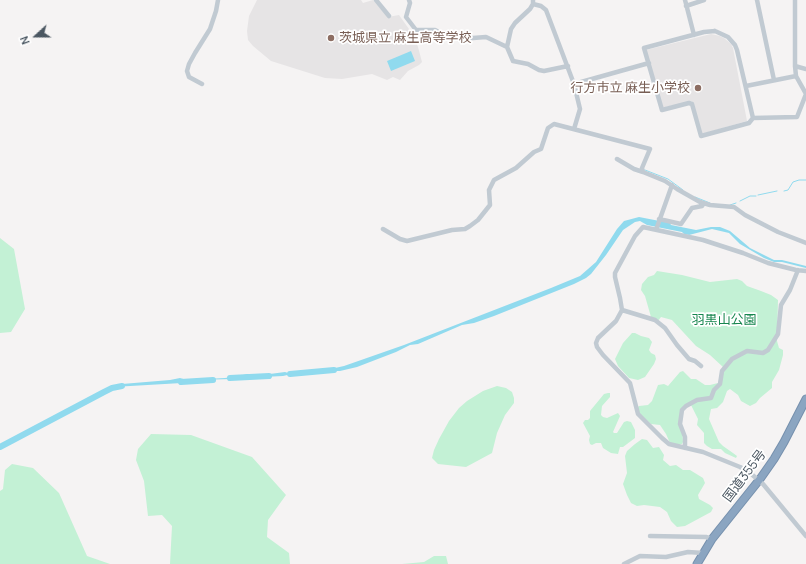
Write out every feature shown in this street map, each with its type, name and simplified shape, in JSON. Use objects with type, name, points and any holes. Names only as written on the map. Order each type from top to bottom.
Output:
[{"type":"highway","name":"国道355号","points":[[697,564],[712,539],[759,480],[803,410],[806,399]]},
{"type":"street","points":[[202,84],[189,77],[187,71],[192,58],[210,29],[218,0]]},
{"type":"street","points":[[376,0],[389,16]]},
{"type":"street","points":[[409,0],[410,3],[406,17],[416,30],[435,30],[446,36],[460,39],[486,37],[507,47]]},
{"type":"street","points":[[685,0],[694,35]]},
{"type":"street","points":[[686,6],[704,0]]},
{"type":"street","points":[[756,0],[774,80]]},
{"type":"street","points":[[752,118],[797,117],[806,94],[796,76],[795,0]]},
{"type":"street","points":[[568,66],[544,71],[528,64],[513,61],[507,47],[511,29],[533,2],[546,10],[568,66],[574,84],[580,109],[574,129]]},
{"type":"street","points":[[715,31],[724,35],[732,41],[737,50],[752,118],[749,123],[701,136],[692,104],[689,103],[662,110],[649,63],[644,48],[715,31]]},
{"type":"street","points":[[574,84],[649,63]]},
{"type":"street","points":[[795,66],[806,69]]},
{"type":"street","points":[[746,86],[796,76]]},
{"type":"street","points":[[383,229],[400,239],[407,241],[465,228],[478,220],[490,205],[489,190],[494,180],[516,168],[534,152],[541,149],[548,128],[554,124],[650,149],[642,168],[643,172]]},
{"type":"street","points":[[617,159],[634,169],[665,181],[691,198],[704,203],[734,207],[740,212],[778,232],[806,243]]},
{"type":"street","points":[[656,229],[658,219],[672,185]]},
{"type":"street","points":[[658,219],[681,224],[692,208],[702,206],[704,203]]},
{"type":"street","points":[[806,271],[768,263],[703,240],[644,226],[641,228],[615,273],[615,280],[622,310],[616,321],[597,340],[597,347],[614,368],[630,383],[638,414],[666,442],[703,452],[740,467],[759,480],[806,536]]},
{"type":"street","points":[[685,448],[685,437],[680,424],[682,410],[686,406],[698,400],[712,398],[715,388],[720,384],[722,371],[732,359],[747,351],[763,353],[768,350],[778,334],[781,305],[790,290],[798,270]]},
{"type":"street","points":[[622,310],[655,320],[665,328],[677,345],[689,358],[701,366]]},
{"type":"street","points":[[650,536],[706,537],[712,539]]},
{"type":"street","points":[[624,564],[640,556],[666,557],[688,552],[703,553]]},
{"type":"shaded area","name":"茨城県立 麻生高等学校","points":[[257,0],[361,0],[363,3],[373,0],[388,17],[399,15],[414,36],[422,62],[408,71],[400,80],[393,77],[387,80],[372,74],[342,79],[325,78],[271,61],[248,40],[247,31],[249,16]]},
{"type":"shaded area","name":"行方市立 麻生小学校","points":[[711,34],[724,38],[733,48],[747,121],[702,134],[692,101],[661,108],[646,50]]},
{"type":"green space","points":[[0,238],[14,249],[25,309],[11,332],[0,333]]},
{"type":"green space","name":"羽黒山公園","points":[[657,271],[710,282],[737,279],[742,281],[747,286],[771,295],[778,300],[777,341],[779,348],[783,350],[783,355],[779,370],[772,382],[772,388],[756,403],[750,406],[741,401],[738,395],[730,389],[727,391],[723,402],[717,408],[711,409],[709,419],[719,442],[737,456],[736,458],[725,453],[721,449],[712,449],[704,443],[704,433],[697,425],[698,419],[691,405],[681,410],[683,442],[682,444],[678,445],[670,443],[660,425],[651,424],[640,414],[637,408],[639,406],[648,405],[652,401],[658,385],[664,384],[668,386],[680,372],[683,371],[691,379],[696,379],[705,385],[710,385],[718,383],[723,367],[710,355],[696,346],[672,320],[661,317],[658,321],[651,317],[645,296],[641,290],[642,284],[648,277],[654,275]]},
{"type":"green space","points":[[632,333],[649,338],[652,342],[649,350],[655,355],[656,359],[645,377],[638,380],[629,378],[618,366],[615,359],[623,343]]},
{"type":"green space","points":[[497,386],[506,388],[512,392],[514,403],[505,415],[497,433],[492,453],[466,467],[438,464],[432,458],[434,450],[449,421],[459,408],[467,401],[483,391]]},
{"type":"green space","points":[[610,393],[610,397],[602,406],[601,415],[607,418],[618,413],[620,416],[613,432],[617,433],[624,422],[627,421],[631,422],[635,430],[635,438],[623,447],[620,447],[618,454],[611,453],[603,448],[601,443],[590,444],[590,436],[583,423],[585,420],[590,418],[590,411],[604,394]]},
{"type":"green space","points":[[151,434],[191,435],[252,457],[286,495],[268,520],[267,537],[289,553],[290,564],[170,564],[172,526],[162,515],[148,516],[144,481],[136,460],[138,449]]},
{"type":"green space","points":[[642,439],[647,440],[653,448],[659,447],[664,455],[663,460],[670,466],[676,465],[683,470],[690,470],[703,478],[705,483],[698,495],[699,499],[713,508],[711,512],[685,526],[677,527],[671,521],[667,512],[660,507],[644,505],[637,506],[631,503],[623,484],[627,473],[625,456],[627,451]]},
{"type":"green space","points":[[12,464],[33,468],[59,493],[87,556],[110,564],[0,564],[0,491],[3,489],[5,470]]},
{"type":"green space","points":[[434,556],[446,556],[448,564],[402,564],[424,562]]},
{"type":"water","points":[[411,51],[415,61],[391,71],[387,61]]},
{"type":"water","points":[[639,217],[696,230],[720,227],[730,231],[750,248],[774,260],[782,260],[806,266],[806,268],[782,262],[774,262],[764,258],[740,244],[729,233],[712,229],[689,235],[682,232],[647,225],[640,221],[635,222],[623,230],[606,255],[586,278],[494,316],[474,323],[462,325],[418,344],[410,345],[357,367],[340,371],[305,371],[283,376],[263,377],[252,375],[233,379],[195,380],[182,383],[113,387],[122,384],[180,378],[187,380],[225,378],[247,374],[262,375],[285,372],[288,373],[298,371],[326,370],[344,366],[404,345],[580,276],[596,262],[617,229],[624,221]]},
{"type":"waterway","points":[[645,170],[668,179],[683,190]]},
{"type":"waterway","points":[[784,191],[788,190],[793,182],[806,180]]},
{"type":"waterway","points":[[758,195],[777,191]]},
{"type":"waterway","points":[[740,201],[750,196],[756,196]]},
{"type":"waterway","points":[[695,197],[710,203]]},
{"type":"waterway","points":[[730,205],[736,203]]},
{"type":"waterway","points":[[290,374],[334,370]]},
{"type":"waterway","points":[[230,378],[269,376]]},
{"type":"waterway","points":[[181,382],[213,380]]},
{"type":"waterway","points":[[0,447],[104,392],[112,388],[122,386]]},
{"type":"place","name":"茨城県立 麻生高等学校","points":[[331,38]]},
{"type":"place","name":"行方市立 麻生小学校","points":[[698,88]]}]
